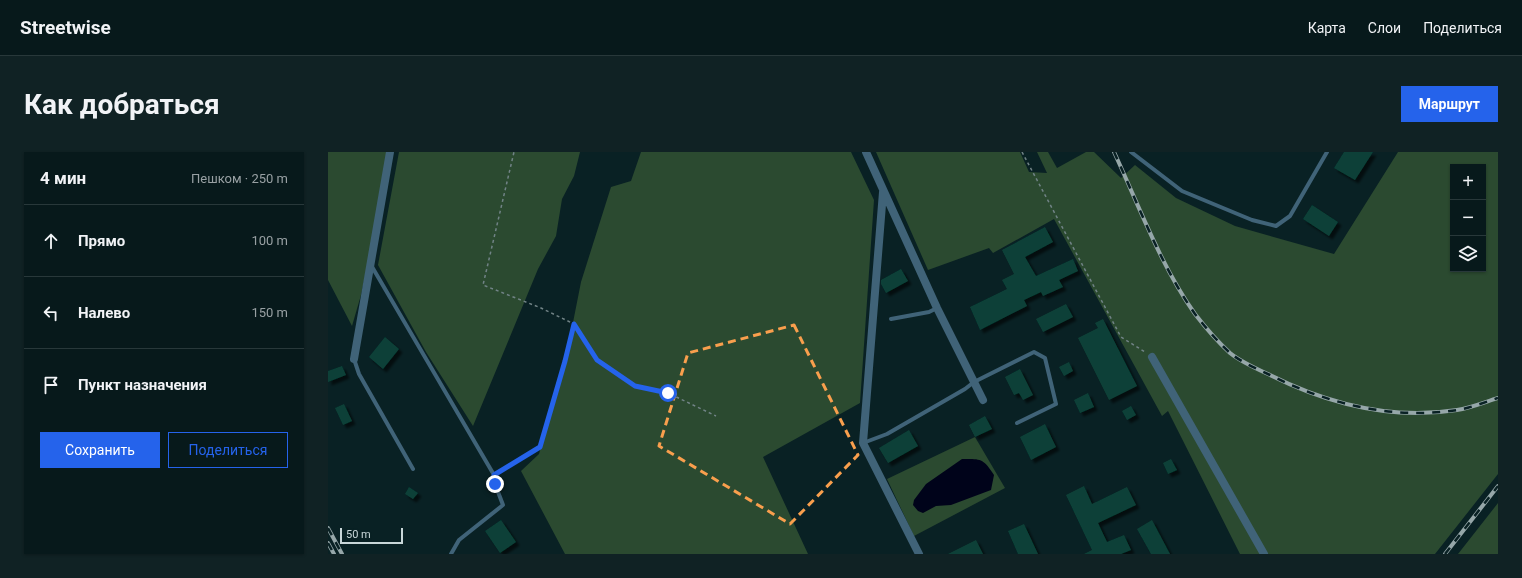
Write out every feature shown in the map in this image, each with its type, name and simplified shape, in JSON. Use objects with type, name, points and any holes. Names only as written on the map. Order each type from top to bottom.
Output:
[{"type":"street","points":[[354,359],[390,152]]},
{"type":"street","points":[[866,152],[937,308],[983,400]]},
{"type":"street","points":[[883,192],[863,443],[919,554]]},
{"type":"street","points":[[1152,357],[1264,554]]},
{"type":"lane","points":[[1132,152],[1182,191],[1252,220],[1276,226],[1290,216],[1327,152]]},
{"type":"lane","points":[[371,264],[494,475],[495,484],[503,505],[459,540],[451,554]]},
{"type":"lane","points":[[891,319],[929,312],[937,308]]},
{"type":"lane","points":[[863,443],[887,434],[965,389],[974,382],[1034,352],[1045,358],[1056,404],[1017,423]]},
{"type":"lane","points":[[354,359],[359,374],[412,469]]},
{"type":"path","points":[[514,152],[483,285],[541,308],[574,324],[597,360],[635,386],[668,393],[716,416]]},
{"type":"path","points":[[1022,152],[1121,337],[1152,357]]},
{"type":"path","points":[[494,475],[540,447],[574,324]]},
{"type":"highlighted area","points":[[794,325],[858,455],[790,524],[659,446],[688,353]]},
{"type":"green space","points":[[328,152],[391,152],[361,295],[352,326],[328,280]]},
{"type":"green space","points":[[399,152],[580,152],[574,176],[562,199],[556,236],[538,269],[473,426],[426,352],[378,265]]},
{"type":"green space","points":[[641,152],[851,152],[874,200],[860,403],[763,457],[808,554],[565,554],[521,471],[539,454],[564,368],[581,282],[611,187],[631,181]]},
{"type":"green space","points":[[876,152],[1020,152],[1029,172],[1047,173],[1037,152],[1048,152],[1057,168],[1086,152],[1094,152],[1121,178],[1135,165],[1176,198],[1235,226],[1334,254],[1398,152],[1498,152],[1498,474],[1435,554],[1240,554],[1168,411],[1162,416],[1054,219],[993,253],[989,248],[928,270]]},
{"type":"green space","points":[[975,437],[1005,488],[914,536],[887,479]]},
{"type":"green space","points":[[1498,503],[1498,554],[1458,554]]},
{"type":"water","points":[[962,459],[978,460],[987,465],[994,475],[991,490],[951,505],[936,506],[923,513],[918,511],[913,505],[914,500],[926,484]]},
{"type":"building","points":[[1344,152],[1373,152],[1355,180],[1334,168]]},
{"type":"building","points":[[1312,205],[1338,222],[1329,236],[1303,219]]},
{"type":"building","points":[[1045,227],[1053,242],[1025,257],[1036,276],[1073,259],[1078,271],[1059,280],[1063,287],[1043,296],[1041,292],[1024,300],[1027,306],[980,330],[970,307],[1007,289],[1002,280],[1014,274],[1002,250]]},
{"type":"building","points":[[901,269],[908,281],[886,293],[881,284],[881,280]]},
{"type":"building","points":[[1066,304],[1073,317],[1043,332],[1036,319]]},
{"type":"building","points":[[1103,319],[1137,386],[1109,400],[1078,338],[1098,328],[1095,323]]},
{"type":"building","points":[[385,337],[399,349],[383,369],[369,357]]},
{"type":"building","points":[[1069,362],[1073,371],[1064,376],[1059,367]]},
{"type":"building","points":[[342,366],[346,375],[328,382],[328,371]]},
{"type":"building","points":[[1020,369],[1033,395],[1023,400],[1019,393],[1014,395],[1005,377]]},
{"type":"building","points":[[1088,393],[1094,407],[1080,413],[1074,400]]},
{"type":"building","points":[[344,404],[352,421],[343,425],[335,408]]},
{"type":"building","points":[[1131,406],[1136,415],[1127,420],[1122,411]]},
{"type":"building","points":[[985,416],[992,429],[975,437],[969,425]]},
{"type":"building","points":[[1045,424],[1056,447],[1031,460],[1020,437]]},
{"type":"building","points":[[909,430],[918,446],[888,463],[879,448]]},
{"type":"building","points":[[1171,459],[1177,470],[1168,474],[1163,463]]},
{"type":"building","points":[[1084,486],[1092,504],[1127,487],[1136,505],[1098,523],[1107,542],[1124,535],[1131,550],[1121,554],[1084,554],[1092,550],[1066,495]]},
{"type":"building","points":[[409,487],[418,493],[413,499],[405,494]]},
{"type":"building","points":[[501,520],[516,542],[500,553],[485,531]]},
{"type":"building","points":[[1152,520],[1170,554],[1151,554],[1137,529]]},
{"type":"building","points":[[1024,524],[1038,554],[1018,554],[1008,531]]},
{"type":"building","points":[[976,540],[983,554],[948,554]]},
{"type":"railway","points":[[1114,152],[1161,256],[1183,295],[1195,314],[1212,334],[1230,353],[1239,359],[1255,368],[1315,394],[1361,407],[1385,411],[1433,413],[1457,410],[1498,398]]},
{"type":"railway","points":[[1445,554],[1498,486]]},
{"type":"railway","points":[[328,528],[342,554]]},
{"type":"railway","points":[[328,543],[334,554]]},
{"type":"route","points":[[495,484],[494,475],[540,447],[574,324],[597,360],[635,386],[668,393]]}]
